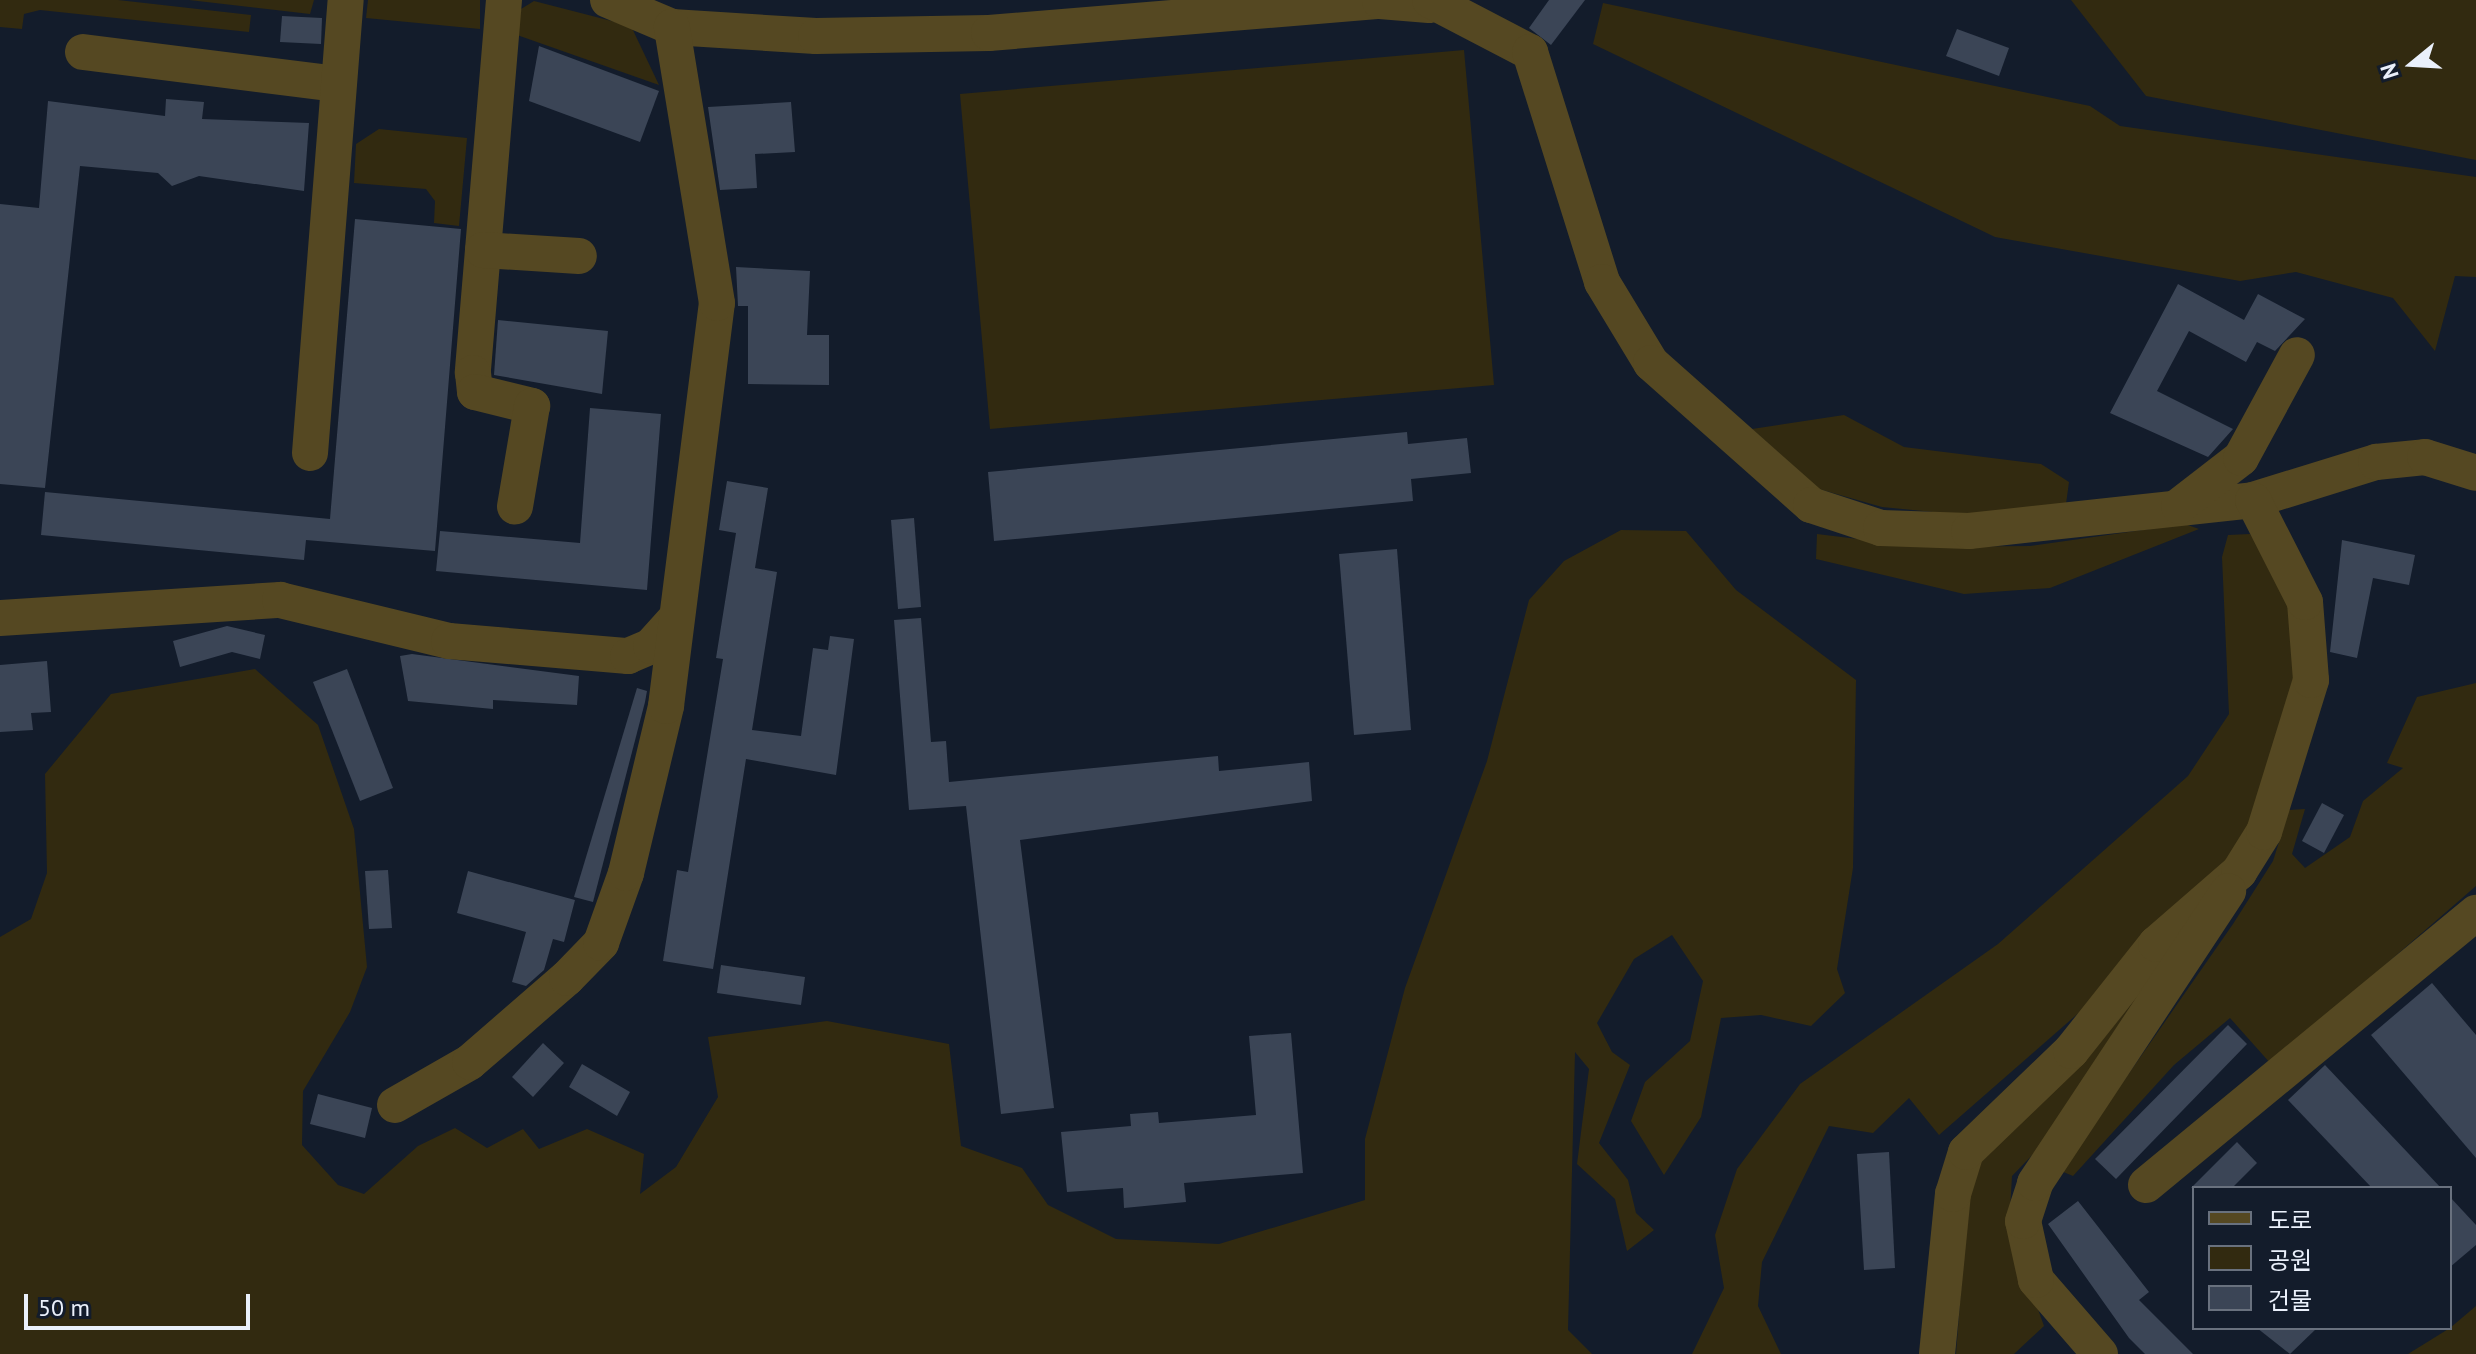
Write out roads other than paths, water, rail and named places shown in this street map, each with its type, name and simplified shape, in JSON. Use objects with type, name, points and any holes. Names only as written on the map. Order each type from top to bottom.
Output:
[{"type":"street","points":[[310,453],[346,0]]},
{"type":"street","points":[[504,0],[483,250],[475,392],[532,406],[515,507]]},
{"type":"street","points":[[608,0],[672,27],[733,34],[989,33],[1380,1],[1429,2],[1530,52],[1602,282],[1651,363],[1811,505],[1881,528],[1969,531],[2253,500],[2376,462],[2425,457],[2476,473]]},
{"type":"street","points":[[395,1105],[524,1019],[601,943],[617,906],[666,706],[717,303],[672,27]]},
{"type":"street","points":[[83,52],[338,84]]},
{"type":"street","points":[[483,250],[579,256]]},
{"type":"street","points":[[2178,507],[2241,458],[2297,355]]},
{"type":"street","points":[[2100,1354],[2036,1280],[2023,1221],[2035,1183],[2264,832],[2311,680],[2305,602],[2253,500]]},
{"type":"street","points":[[0,618],[280,600],[449,641],[628,656],[651,646],[676,618]]},
{"type":"street","points":[[1937,1354],[1953,1194],[1966,1152],[2071,1051],[2156,944],[2239,872]]},
{"type":"street","points":[[2146,1185],[2476,913]]}]
